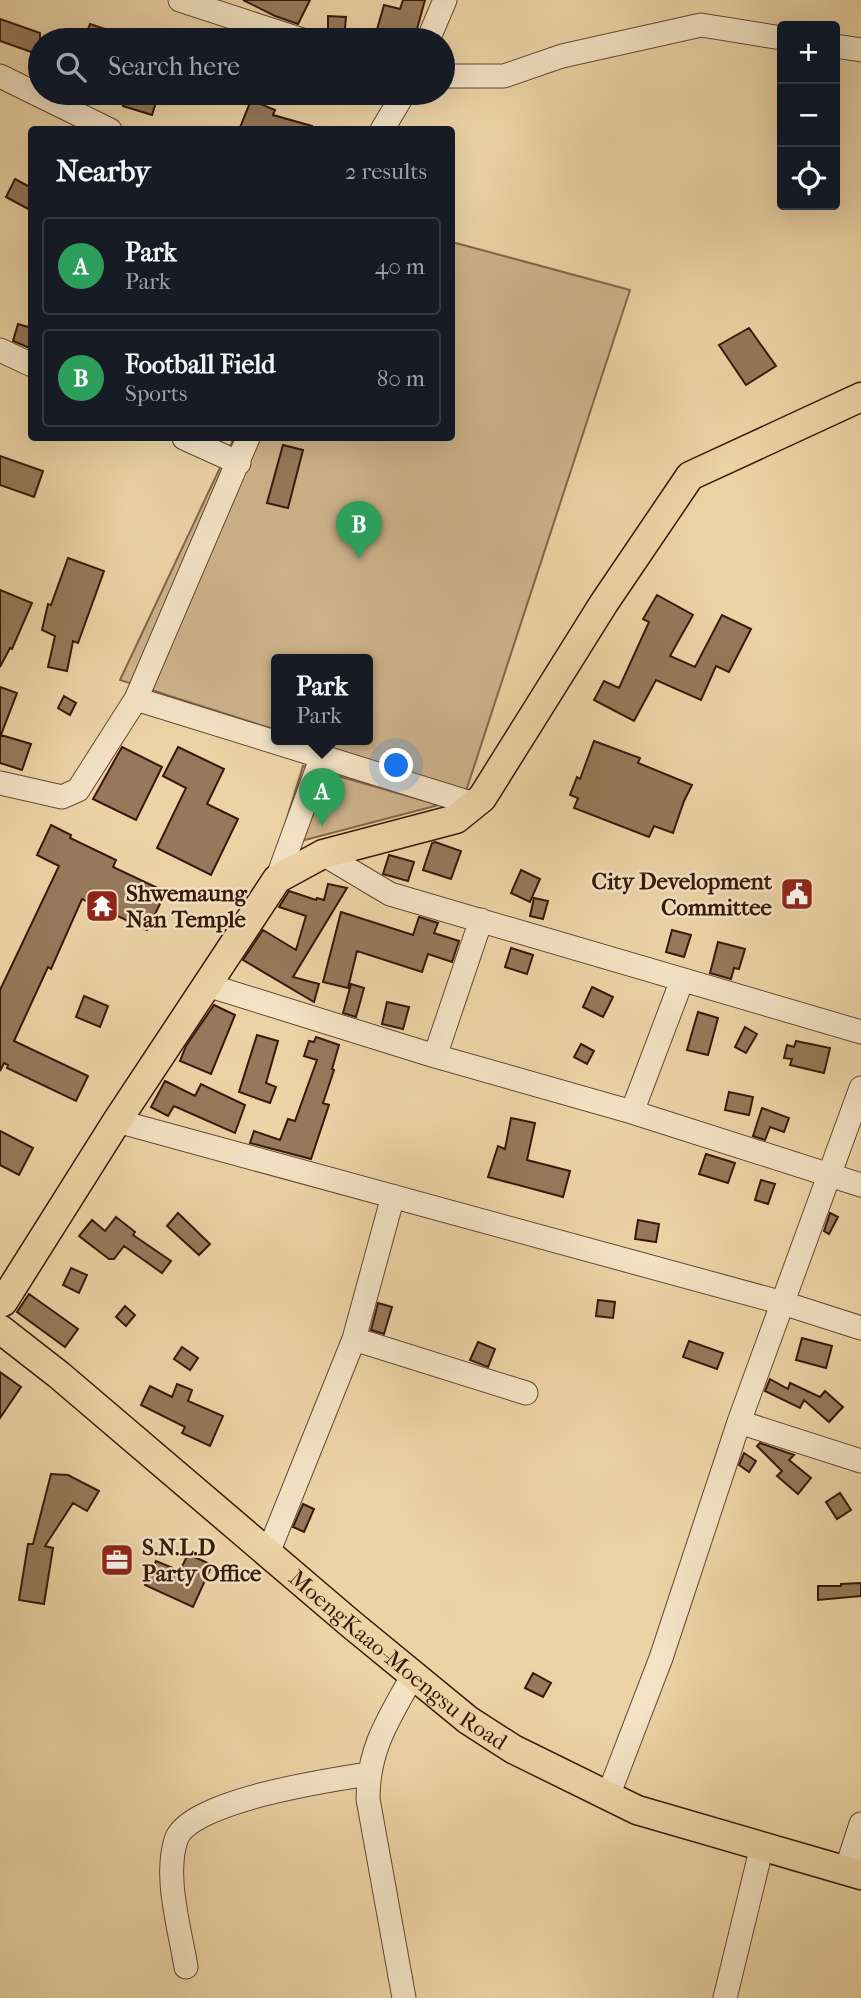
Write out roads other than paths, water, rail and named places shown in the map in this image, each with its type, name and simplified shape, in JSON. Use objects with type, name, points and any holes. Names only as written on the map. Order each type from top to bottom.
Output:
[{"type":"main road","points":[[4,1318],[117,1121],[277,879],[323,855],[456,819],[482,798],[604,603],[690,476],[861,397]]},
{"type":"main road","name":"MoengKaao-Moengsu Road","points":[[4,1318],[268,1553],[468,1720],[513,1749],[637,1810],[853,1873]]},
{"type":"street","points":[[180,0],[265,28]]},
{"type":"street","points":[[433,28],[445,0]]},
{"type":"street","points":[[455,76],[504,76],[562,56],[701,25],[777,37]]},
{"type":"street","points":[[840,47],[861,50]]},
{"type":"street","points":[[0,76],[28,90]]},
{"type":"street","points":[[59,105],[102,126]]},
{"type":"street","points":[[384,126],[397,105]]},
{"type":"street","points":[[0,351],[28,363]]},
{"type":"street","points":[[191,441],[239,463]]},
{"type":"street","points":[[0,783],[62,797],[78,790],[136,699],[247,441]]},
{"type":"street","points":[[136,699],[271,740]]},
{"type":"street","points":[[286,745],[474,804]]},
{"type":"street","points":[[277,879],[322,756]]},
{"type":"street","points":[[323,855],[390,894],[861,1032]]},
{"type":"street","points":[[435,1056],[481,920]]},
{"type":"street","points":[[632,1112],[681,980]]},
{"type":"street","points":[[207,985],[435,1056],[632,1112],[861,1185]]},
{"type":"street","points":[[608,1796],[661,1658],[739,1422],[861,1088]]},
{"type":"street","points":[[117,1121],[783,1303],[861,1328]]},
{"type":"street","points":[[268,1553],[354,1339],[393,1196]]},
{"type":"street","points":[[354,1339],[526,1393]]},
{"type":"street","points":[[739,1422],[861,1461]]},
{"type":"street","points":[[404,1998],[368,1799],[368,1774],[373,1751],[412,1675]]},
{"type":"street","points":[[186,1967],[171,1871],[176,1838],[196,1818],[254,1797],[368,1774]]},
{"type":"street","points":[[853,1873],[861,1824]]},
{"type":"street","points":[[725,1998],[762,1846]]},
{"type":"place","name":"Football Field","points":[[359,559]]},
{"type":"place","name":"Park","points":[[322,826]]},
{"type":"place","name":"City Development Committee","points":[[797,894]]},
{"type":"place","name":"Shwemaung Nan Temple","points":[[102,906]]},
{"type":"place","name":"S.N.L.D Party Office","points":[[117,1560]]}]
